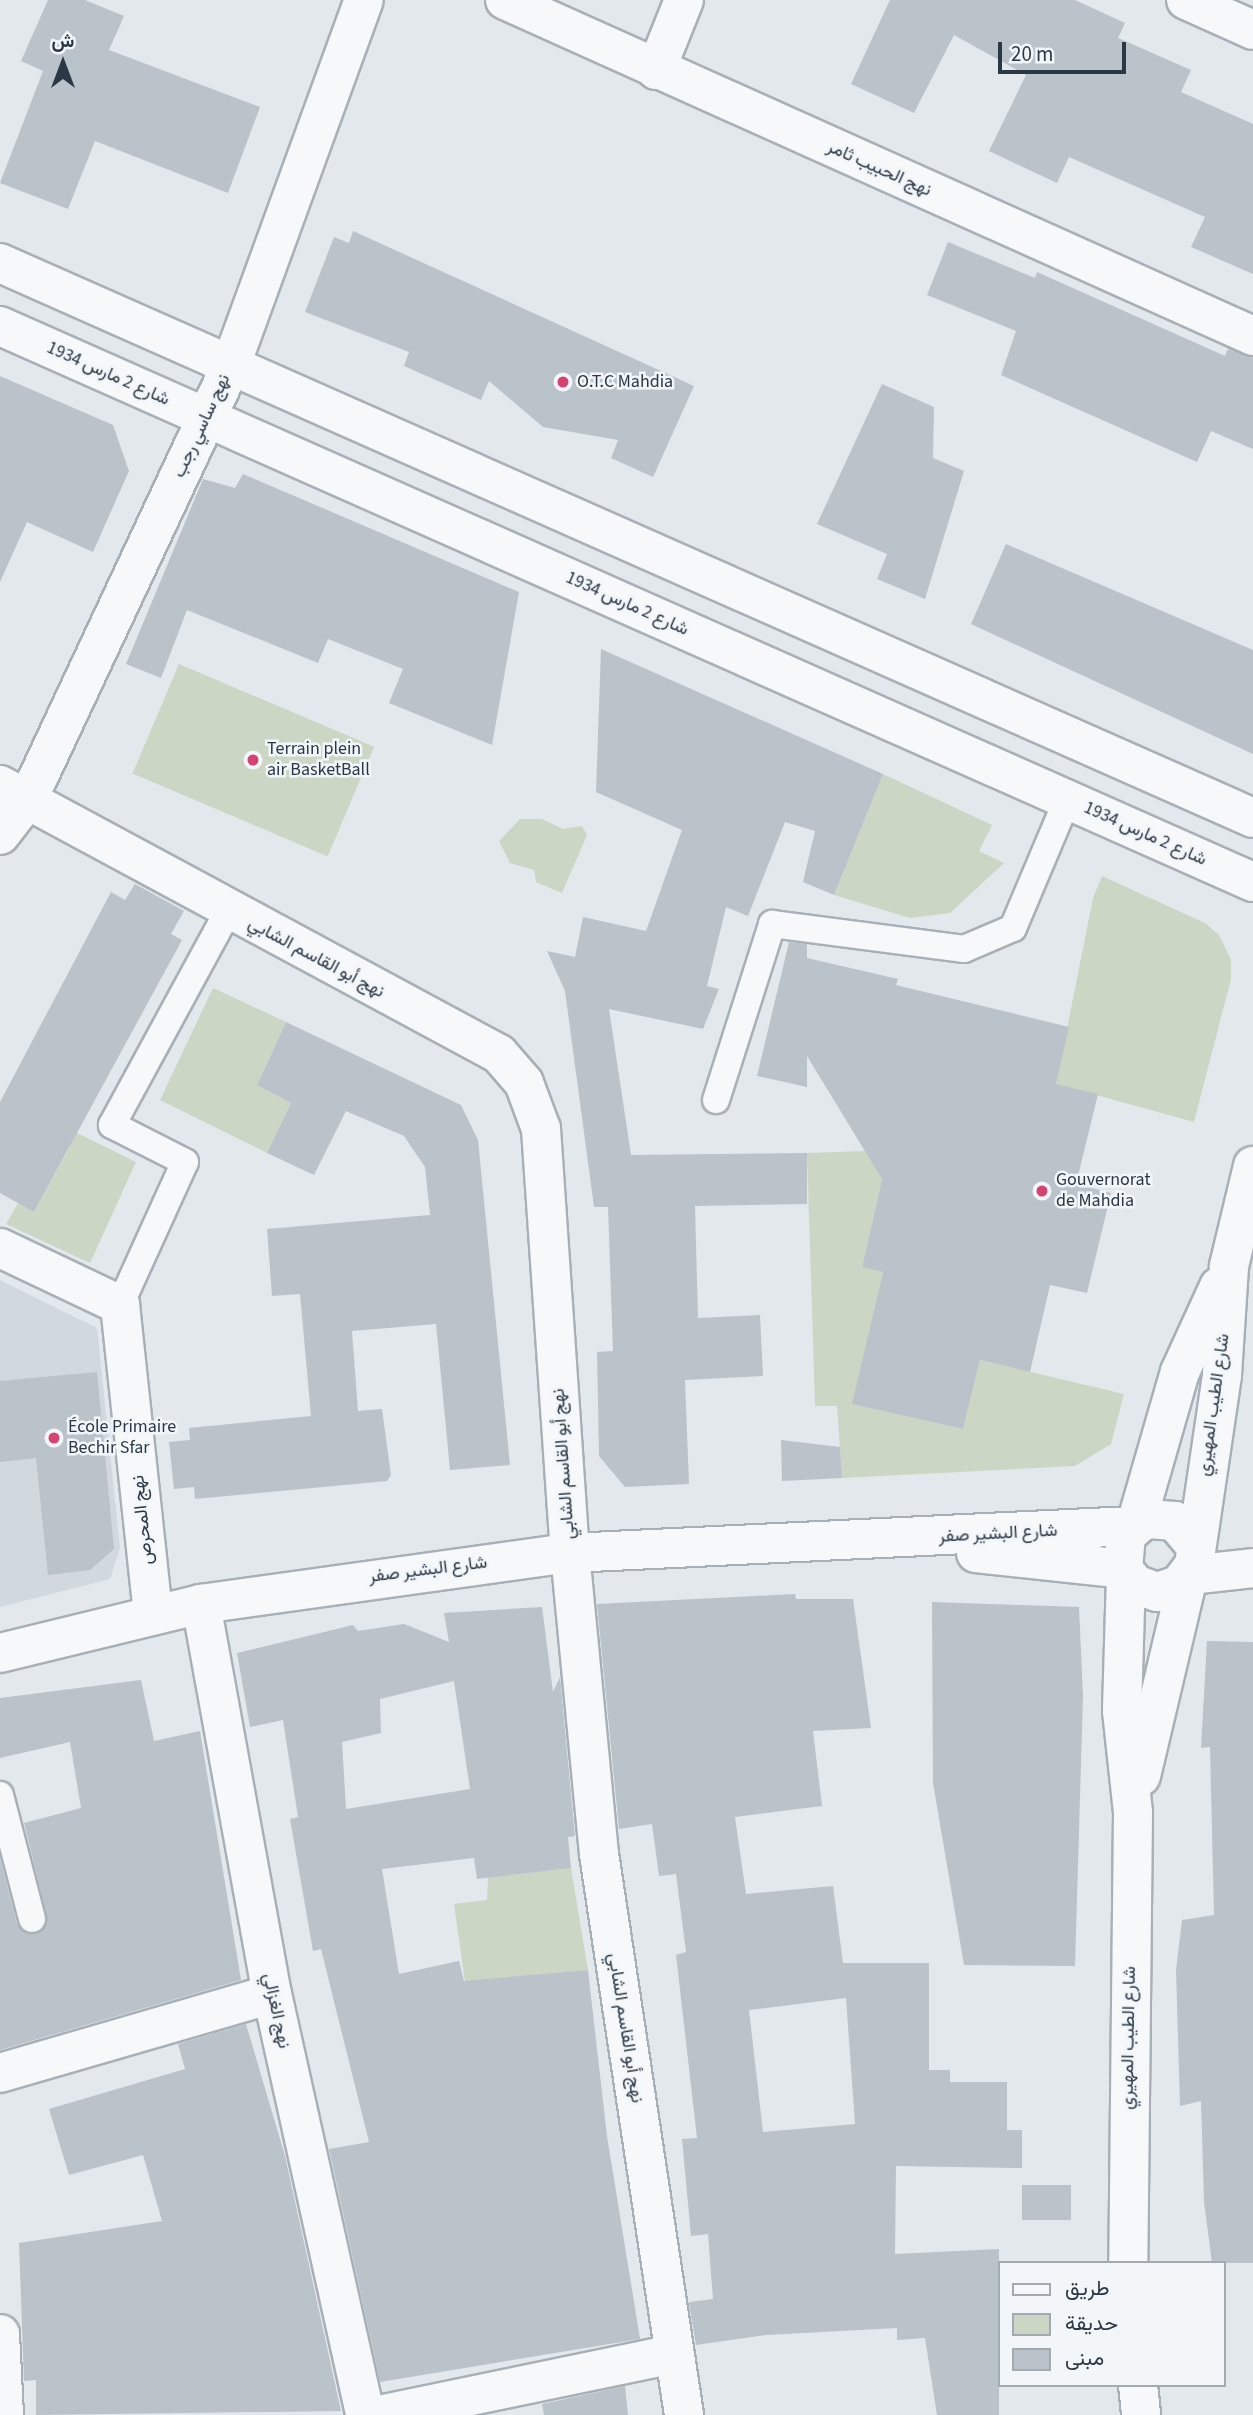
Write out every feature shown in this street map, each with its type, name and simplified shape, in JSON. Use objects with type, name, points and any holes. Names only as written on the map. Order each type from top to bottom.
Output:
[{"type":"street","name":"نهج ساسي رجب","points":[[0,835],[14,792],[231,365],[364,0]]},
{"type":"street","name":"نهج الحبيب ثامر","points":[[505,0],[1253,336]]},
{"type":"street","points":[[656,70],[684,0]]},
{"type":"street","points":[[1186,0],[1253,30]]},
{"type":"street","points":[[0,263],[1253,818]]},
{"type":"street","name":"شارع 2 مارس 1934","points":[[0,326],[1253,882]]},
{"type":"street","points":[[947,746],[969,693]]},
{"type":"street","points":[[1131,828],[1152,774]]},
{"type":"street","name":"نهج أبو القاسم الشابي","points":[[14,792],[228,911],[499,1054],[524,1083],[541,1129],[570,1553],[599,1853],[684,2415]]},
{"type":"street","name":"شارع الطيب المهيري","points":[[1133,1813],[1192,1561],[1222,1375],[1229,1266],[1253,1166]]},
{"type":"street","points":[[0,1248],[120,1305]]},
{"type":"street","name":"شارع الطيب المهيري","points":[[1135,1525],[1180,1372],[1229,1266]]},
{"type":"street","name":"نهج المحرص","points":[[120,1305],[153,1615]]},
{"type":"street","points":[[1192,1561],[1175,1521],[1155,1517],[1135,1525],[1121,1546],[1125,1572],[1157,1592],[1192,1561],[1253,1560]]},
{"type":"street","name":"شارع البشير صفر","points":[[0,1653],[201,1604],[570,1553],[862,1541],[1135,1525]]},
{"type":"street","name":"شارع البشير صفر","points":[[862,1541],[1125,1572]]},
{"type":"street","points":[[1192,1561],[1253,1568]]},
{"type":"street","name":"شارع الطيب المهيري","points":[[1125,1572],[1122,1711],[1133,1813],[1128,2261]]},
{"type":"street","name":"نهج الغزالي","points":[[201,1604],[272,1994],[365,2415]]},
{"type":"street","points":[[0,2073],[272,1994]]},
{"type":"street","points":[[0,2334],[4,2415]]},
{"type":"street","points":[[379,2415],[674,2354]]},
{"type":"street","points":[[1138,2387],[1141,2415]]},
{"type":"lane","points":[[716,1101],[772,924],[964,949],[1013,928],[1067,800]]},
{"type":"lane","points":[[120,1305],[185,1163],[112,1125],[228,911]]},
{"type":"lane","points":[[0,1795],[32,1919]]},
{"type":"shaded area","name":"École Primaire Bechir Sfar","points":[[0,1280],[97,1328],[120,1548],[110,1579],[0,1607]]},
{"type":"green space","name":"Terrain plein air BasketBall","points":[[179,664],[374,747],[328,856],[133,774]]},
{"type":"green space","points":[[883,774],[992,825],[979,851],[1004,863],[950,913],[910,918],[834,895]]},
{"type":"green space","points":[[520,819],[542,819],[563,829],[582,826],[587,835],[562,893],[536,882],[534,870],[510,863],[499,841]]},
{"type":"green space","points":[[1102,876],[1205,923],[1219,935],[1231,960],[1231,979],[1194,1122],[1056,1084],[1093,898]]},
{"type":"green space","points":[[213,988],[286,1022],[257,1085],[291,1103],[267,1153],[160,1100]]},
{"type":"green space","points":[[65,1127],[136,1162],[90,1263],[6,1224],[18,1203],[34,1212],[70,1147]]},
{"type":"green space","points":[[866,1151],[882,1179],[862,1266],[883,1272],[853,1404],[963,1429],[980,1360],[1124,1394],[1111,1444],[1075,1466],[842,1478],[837,1406],[815,1406],[807,1153]]},
{"type":"green space","points":[[571,1868],[588,1970],[465,1982],[454,1904],[487,1900],[488,1877]]},
{"type":"building","points":[[48,0],[85,0],[124,16],[109,50],[260,107],[228,193],[95,141],[68,209],[0,183],[43,71],[21,61]]},
{"type":"building","points":[[890,0],[1075,0],[1125,23],[1118,38],[1191,70],[1181,92],[1253,124],[1253,274],[1191,247],[1205,217],[1069,157],[1057,183],[989,151],[1026,75],[954,35],[914,113],[851,84]]},
{"type":"building","name":"O.T.C Mahdia","points":[[353,231],[694,386],[653,477],[611,458],[618,440],[543,427],[489,381],[481,400],[404,366],[409,352],[305,312],[334,237],[349,243]]},
{"type":"building","points":[[948,242],[1035,278],[1037,272],[1225,356],[1228,349],[1253,357],[1253,449],[1211,431],[1197,462],[1001,375],[1016,331],[927,295]]},
{"type":"building","points":[[0,376],[113,425],[129,471],[93,552],[27,522],[0,582]]},
{"type":"building","points":[[882,384],[934,407],[933,458],[964,471],[925,599],[877,579],[887,554],[817,524]]},
{"type":"building","points":[[243,474],[519,592],[492,745],[389,703],[403,669],[328,639],[318,663],[187,610],[161,678],[126,664],[203,479],[235,488]]},
{"type":"building","points":[[1006,544],[1253,650],[1253,754],[971,624]]},
{"type":"building","points":[[601,649],[883,774],[834,895],[803,882],[815,831],[785,822],[748,916],[726,907],[707,986],[719,989],[703,1029],[609,1009],[631,1155],[807,1153],[807,1204],[695,1206],[698,1318],[760,1315],[763,1376],[685,1380],[689,1484],[625,1487],[599,1456],[597,1352],[613,1351],[608,1207],[594,1207],[565,991],[547,951],[575,957],[583,917],[646,931],[682,830],[596,792]]},
{"type":"building","points":[[135,884],[184,911],[171,934],[182,940],[34,1212],[0,1193],[0,1102],[111,892],[125,900]]},
{"type":"building","name":"Gouvernorat de Mahdia","points":[[789,942],[807,944],[807,958],[898,979],[896,985],[1069,1027],[1056,1084],[1098,1094],[1076,1184],[1111,1193],[1087,1293],[1050,1285],[1030,1372],[980,1360],[963,1429],[852,1404],[883,1272],[862,1267],[882,1179],[807,1056],[807,1087],[757,1076]]},
{"type":"building","points":[[286,1022],[461,1105],[478,1140],[510,1465],[450,1470],[436,1324],[352,1331],[358,1411],[382,1409],[391,1475],[387,1481],[195,1499],[194,1487],[174,1489],[169,1442],[190,1440],[189,1428],[311,1416],[300,1294],[272,1296],[267,1229],[430,1215],[425,1167],[404,1136],[346,1111],[314,1175],[267,1153],[291,1103],[257,1085]]},
{"type":"building","points":[[97,1372],[114,1549],[90,1570],[48,1575],[36,1458],[0,1462],[0,1381]]},
{"type":"building","points":[[781,1440],[840,1447],[842,1478],[782,1481]]},
{"type":"building","points":[[795,1594],[796,1599],[853,1599],[871,1728],[813,1731],[822,1806],[735,1817],[746,1894],[833,1886],[843,1963],[929,1963],[929,2070],[950,2070],[950,2082],[1007,2082],[1007,2130],[1022,2130],[1022,2168],[896,2166],[895,2254],[999,2249],[999,2415],[937,2415],[925,2338],[897,2340],[897,2328],[766,2335],[696,2345],[689,2302],[713,2299],[708,2234],[691,2236],[682,2139],[697,2138],[676,1955],[686,1952],[676,1874],[659,1876],[652,1824],[619,1829],[597,1604]],"holes":[[[846,1998],[855,2124],[763,2132],[749,2010]]]},
{"type":"building","points":[[932,1602],[1079,1607],[1083,1696],[1075,1966],[964,1965],[933,1783]]},
{"type":"building","points":[[542,1607],[553,1692],[560,1677],[575,1836],[568,1837],[571,1868],[477,1879],[474,1858],[382,1869],[399,1974],[459,1961],[464,1981],[588,1970],[607,2136],[640,2339],[380,2382],[329,2149],[369,2142],[321,1949],[313,1951],[290,1819],[298,1817],[283,1720],[250,1727],[237,1653],[353,1625],[358,1631],[404,1624],[449,1642],[444,1613]],"holes":[[[454,1681],[470,1789],[346,1809],[342,1742],[381,1733],[380,1699]]]},
{"type":"building","points":[[1207,1641],[1253,1642],[1253,2263],[1212,2261],[1204,2202],[1201,2101],[1180,2106],[1176,1970],[1182,1920],[1214,1915],[1210,1747],[1201,1748]]},
{"type":"building","points":[[141,1680],[154,1741],[200,1731],[241,1980],[0,2050],[0,1858],[17,1924],[27,1934],[37,1934],[47,1916],[24,1823],[81,1808],[70,1742],[0,1758],[0,1698]]},
{"type":"building","points":[[246,2024],[285,2156],[341,2411],[36,2415],[36,2380],[24,2381],[19,2243],[162,2221],[143,2155],[69,2175],[49,2109],[185,2069],[178,2044]]},
{"type":"building","points":[[1022,2185],[1071,2185],[1071,2220],[1022,2220]]},
{"type":"building","points":[[625,2386],[628,2415],[544,2415],[542,2404]]},
{"type":"place","name":"O.T.C Mahdia","points":[[563,382]]},
{"type":"place","name":"Terrain plein air BasketBall","points":[[253,760]]},
{"type":"place","name":"Gouvernorat de Mahdia","points":[[1042,1191]]},
{"type":"place","name":"École Primaire Bechir Sfar","points":[[54,1438]]}]
